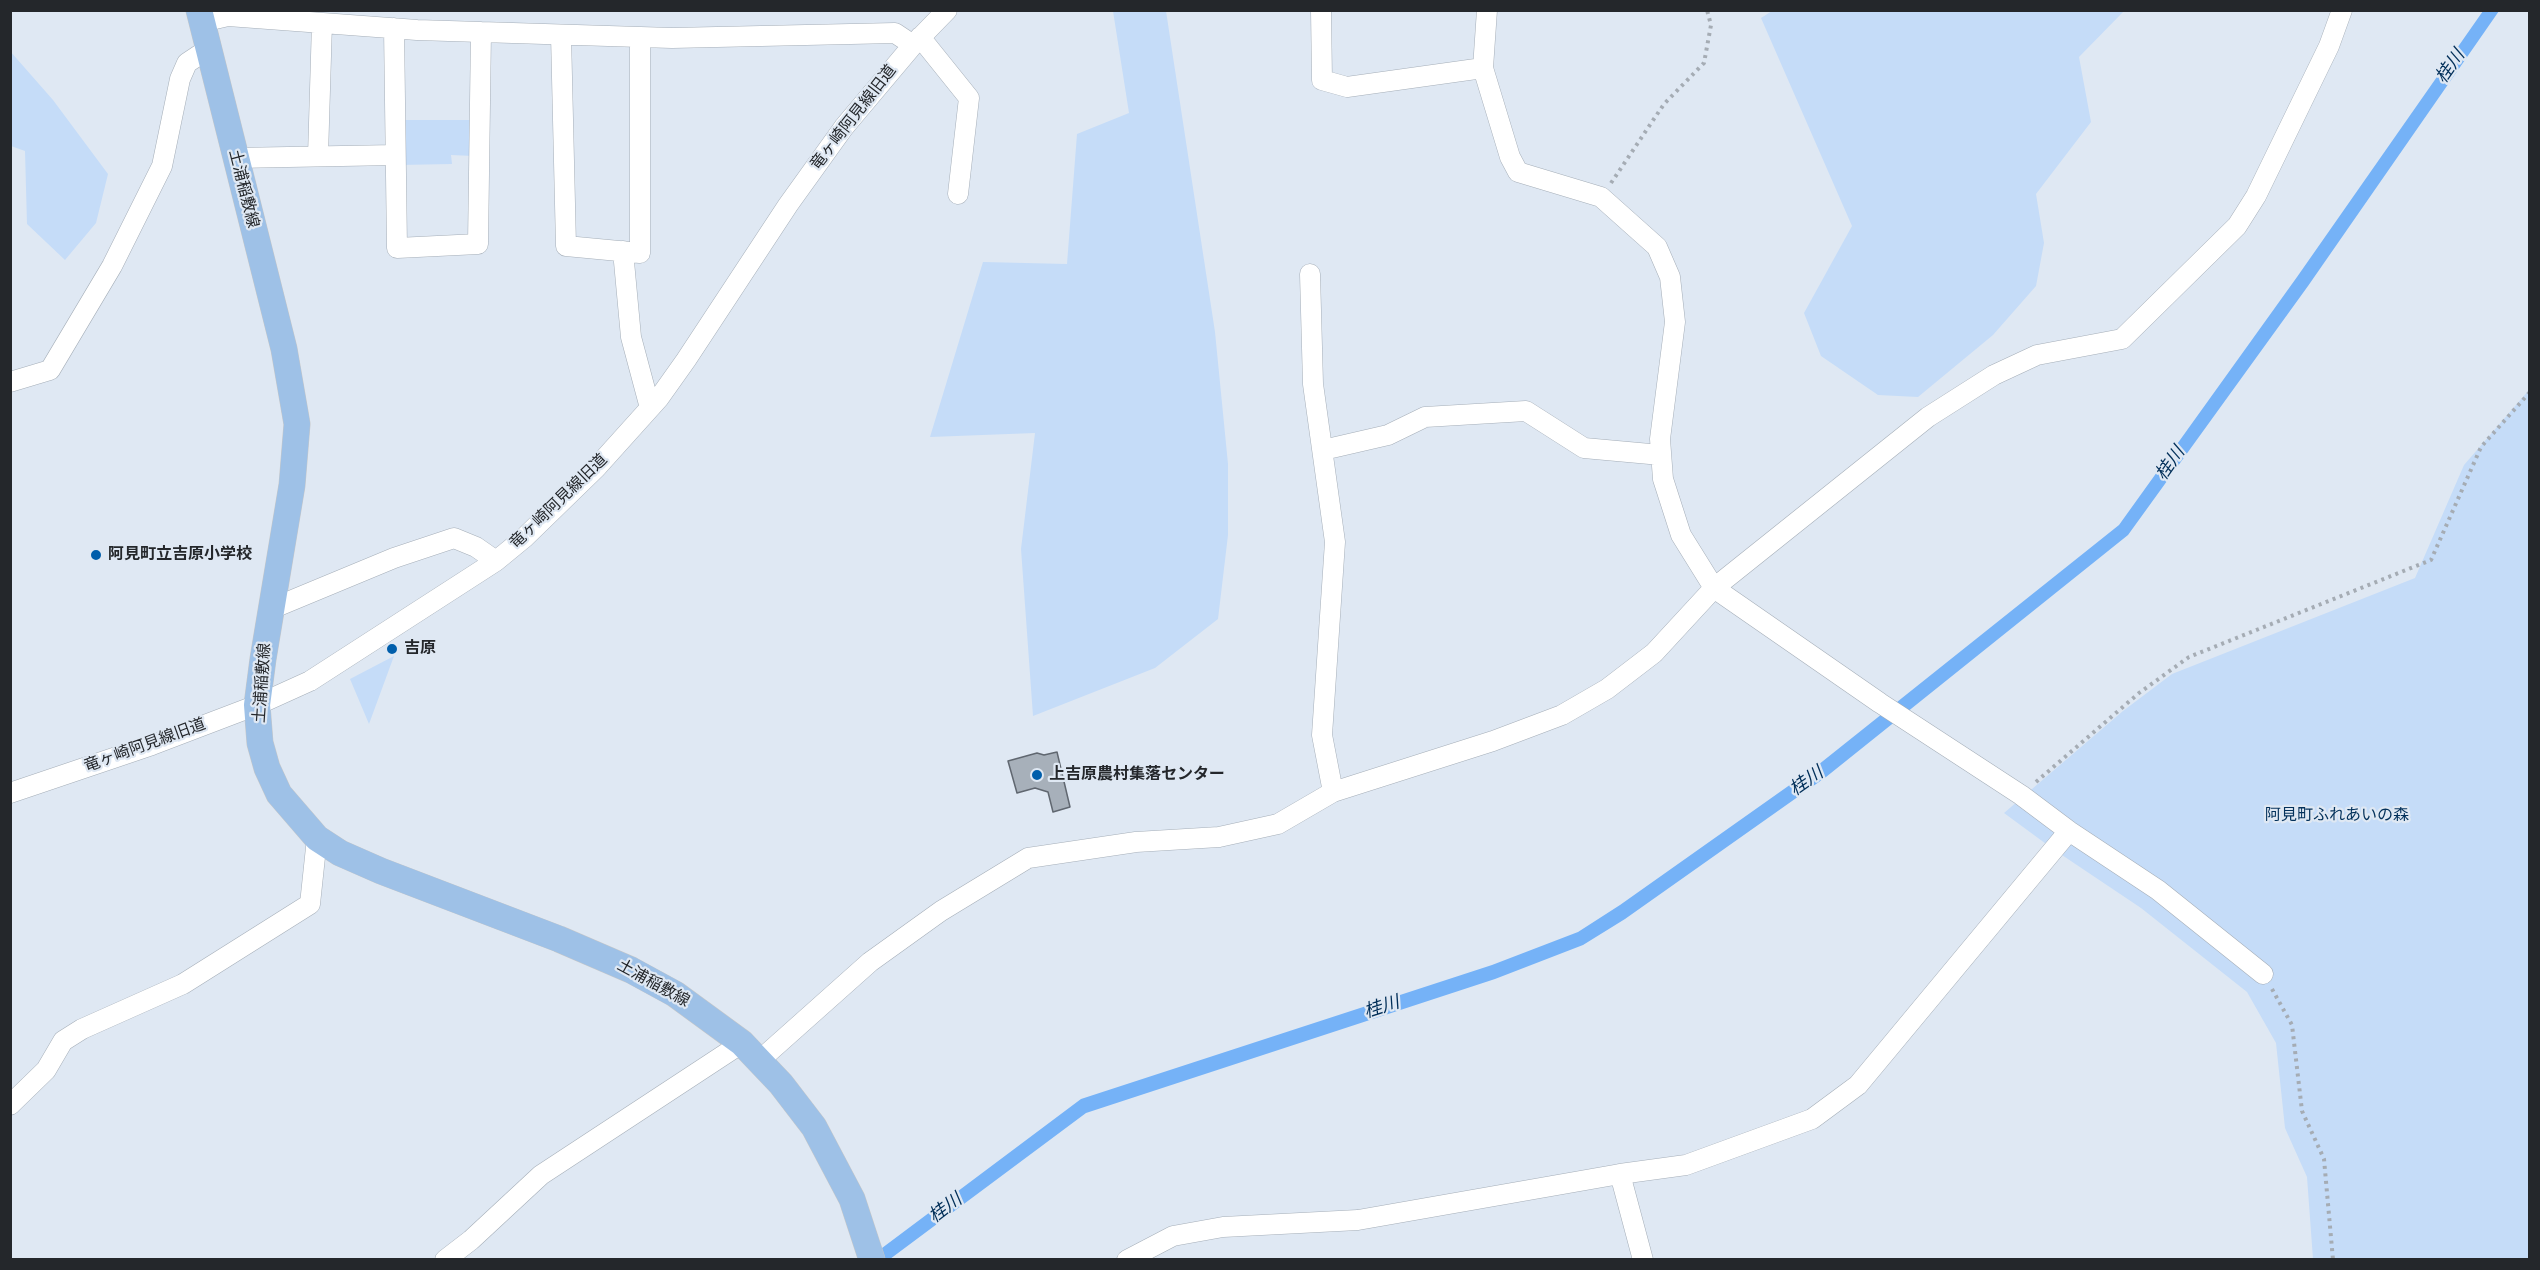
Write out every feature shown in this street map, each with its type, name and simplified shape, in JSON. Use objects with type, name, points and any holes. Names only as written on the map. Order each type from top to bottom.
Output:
[{"type":"main road","name":"土浦稲敷線","points":[[200,16],[284,349],[297,424],[292,485],[257,705],[260,743],[267,768],[279,794],[317,838],[340,854],[381,872],[559,939],[631,970],[675,994],[751,1052],[814,1127],[852,1199],[872,1260]]},
{"type":"street","name":"竜ヶ崎阿見線旧道","points":[[10,793],[152,745],[257,705],[327,671],[496,561],[524,538],[596,468],[650,408],[686,360],[788,205],[850,120],[916,41],[947,10]]},
{"type":"street","points":[[1321,10],[1322,80],[1347,87],[1483,68]]},
{"type":"street","points":[[1487,10],[1483,68],[1510,157],[1518,172],[1601,197],[1657,247],[1670,277],[1675,322],[1660,439],[1663,479],[1681,535],[1714,588],[2158,890],[2263,974]]},
{"type":"street","points":[[445,1260],[471,1240],[541,1175],[751,1052],[941,911],[1028,858],[1136,842],[1219,837],[1278,824],[1334,792],[1493,741],[1563,715],[1607,689],[1654,654],[1714,588],[1928,417],[1995,375],[2037,356],[2122,339],[2236,225],[2266,174],[2329,46],[2342,10]]},
{"type":"street","points":[[200,16],[394,28],[640,37],[895,33],[916,41],[969,98],[958,194]]},
{"type":"street","points":[[318,156],[322,22]]},
{"type":"street","points":[[394,28],[397,248],[478,244],[481,32]]},
{"type":"street","points":[[561,35],[566,246],[640,253],[640,37]]},
{"type":"street","points":[[10,382],[51,370],[112,266],[162,166],[180,79],[187,63],[208,49]]},
{"type":"street","points":[[236,158],[395,155]]},
{"type":"street","points":[[623,251],[631,337],[650,408]]},
{"type":"street","points":[[1310,274],[1312,384],[1335,542],[1322,735],[1334,792]]},
{"type":"street","points":[[1323,450],[1388,435],[1425,417],[1526,411],[1584,448],[1661,455]]},
{"type":"street","points":[[271,609],[394,558],[454,538],[476,547],[496,561]]},
{"type":"street","points":[[1126,1260],[1173,1236],[1223,1227],[1358,1220],[1620,1174],[1686,1165],[1812,1119],[1858,1085],[2069,831]]},
{"type":"street","points":[[10,1105],[46,1071],[63,1041],[82,1029],[183,984],[310,904],[317,838]]},
{"type":"street","points":[[1620,1174],[1643,1260]]},
{"type":"path","points":[[1601,197],[1664,104],[1704,63],[1711,25],[1707,10]]},
{"type":"path","points":[[2021,795],[2139,693],[2189,657],[2432,560],[2481,447],[2529,392]]},
{"type":"path","points":[[2263,974],[2292,1025],[2302,1111],[2324,1159],[2333,1260]]},
{"type":"green space","points":[[1113,11],[1166,11],[1215,332],[1228,464],[1228,535],[1218,619],[1155,668],[1033,716],[1021,549],[1035,433],[930,437],[983,262],[1067,264],[1077,134],[1129,113]]},
{"type":"green space","points":[[1772,11],[2124,11],[2079,57],[2091,122],[2036,194],[2044,243],[2036,286],[1993,335],[1918,397],[1878,395],[1821,356],[1804,313],[1852,226],[1761,18]]},
{"type":"green space","points":[[10,51],[53,100],[108,174],[96,223],[65,260],[27,224],[25,151],[11,146]]},
{"type":"green space","points":[[398,120],[472,120],[474,156],[451,155],[452,164],[399,165]]},
{"type":"green space","name":"阿見町ふれあいの森","points":[[2529,390],[2529,1259],[2313,1259],[2307,1177],[2285,1128],[2276,1043],[2247,992],[2141,908],[2004,813],[2123,711],[2172,674],[2415,578],[2464,465]]},
{"type":"green space","points":[[394,656],[369,724],[350,679]]},
{"type":"water","name":"桂川","points":[[2483,11],[2499,11],[2308,286],[2128,535],[1826,777],[1625,919],[1583,945],[1495,979],[1086,1113],[890,1259],[866,1260],[1081,1099],[1492,965],[1578,932],[1620,905],[1818,765],[2119,525],[2297,277]]},
{"type":"building","name":"上吉原農村集落センター","points":[[1057,752],[1070,807],[1053,812],[1048,792],[1035,788],[1017,793],[1008,761],[1037,753],[1044,755]]},
{"type":"place","name":"阿見町立吉原小学校","points":[[96,555]]},
{"type":"place","name":"吉原","points":[[392,649]]},
{"type":"place","name":"上吉原農村集落センター","points":[[1037,775]]}]
